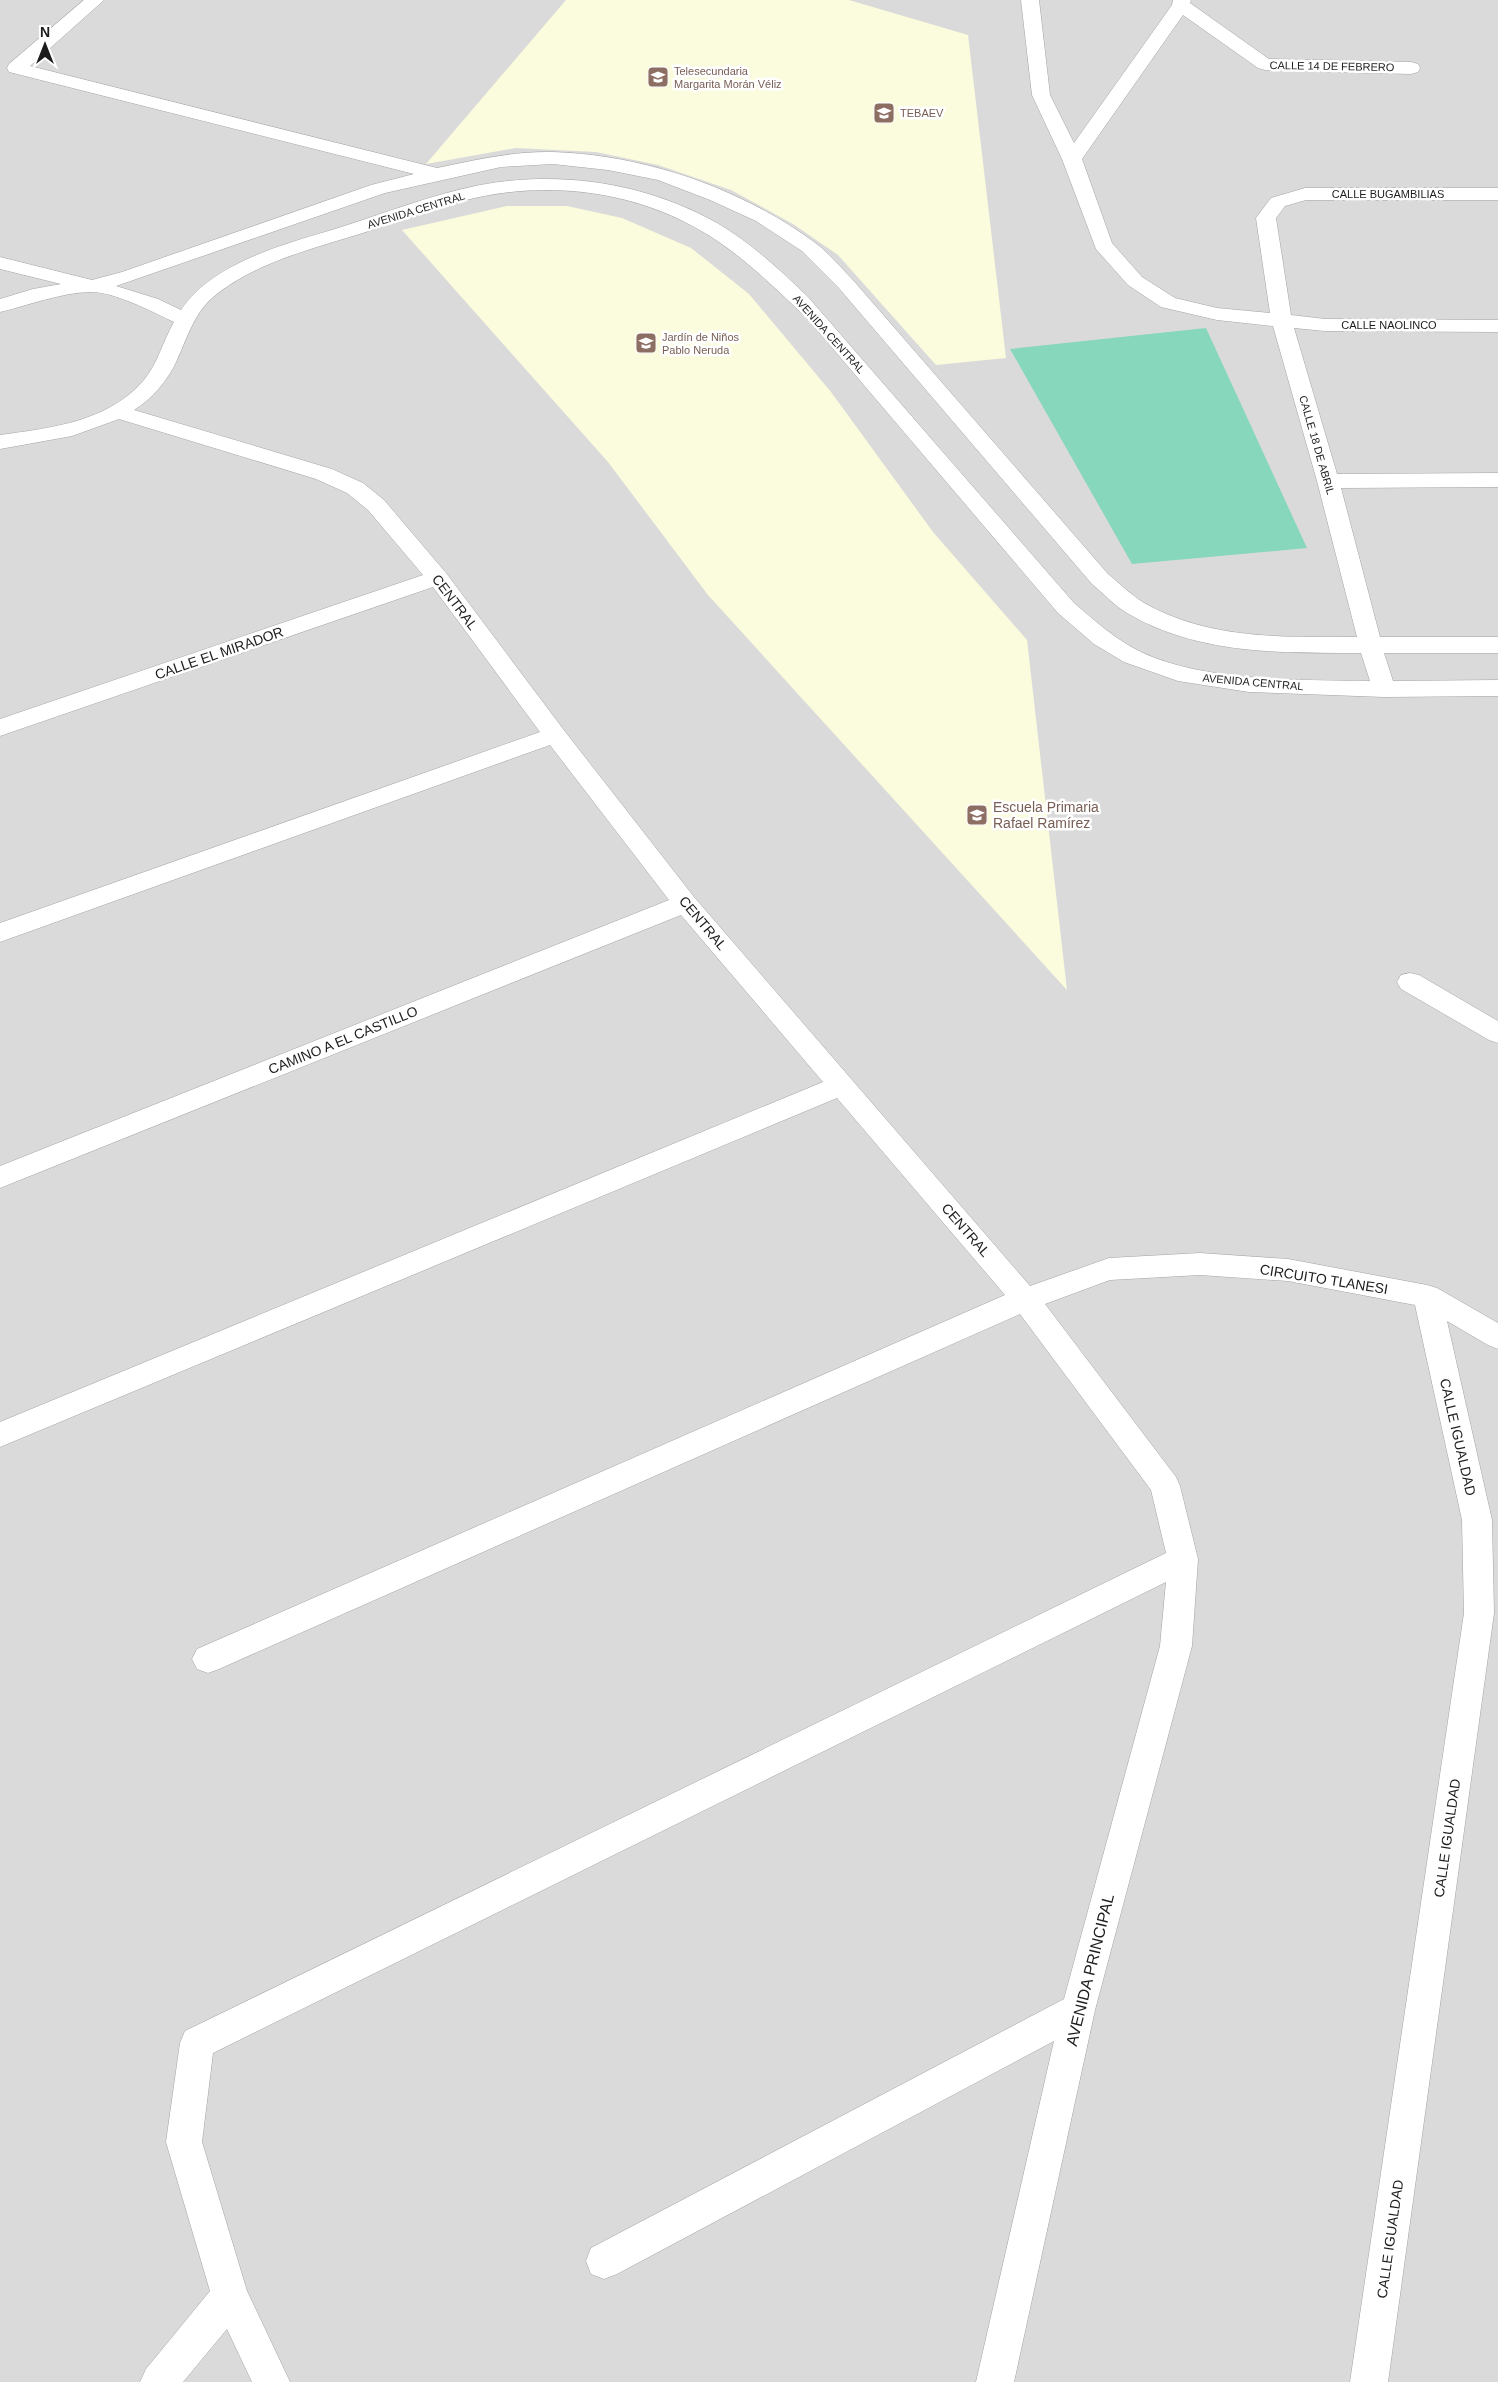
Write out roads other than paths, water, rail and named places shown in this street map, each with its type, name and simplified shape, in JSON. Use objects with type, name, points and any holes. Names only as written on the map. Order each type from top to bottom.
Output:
[{"type":"street","points":[[95,0],[16,68],[436,174]]},
{"type":"street","name":"CALLE NAOLINCO","points":[[1030,0],[1041,95],[1072,159],[1103,245],[1135,281],[1168,303],[1217,314],[1281,318],[1325,325],[1498,326]]},
{"type":"street","points":[[1072,159],[1182,3]]},
{"type":"street","name":"CALLE 14 DE FEBRERO","points":[[1182,3],[1265,64],[1411,68]]},
{"type":"street","name":"AVENIDA CENTRAL","points":[[0,306],[40,293],[91,286],[138,273],[378,189],[436,174],[501,161],[553,158],[608,164],[663,175],[717,196],[763,217],[809,247],[845,283],[1100,579],[1134,608],[1170,625],[1216,638],[1268,645],[1498,645]]},
{"type":"street","name":"AVENIDA CENTRAL","points":[[0,442],[82,427],[120,413],[143,394],[161,371],[184,319],[204,295],[233,274],[275,255],[448,198],[495,189],[543,185],[589,187],[631,194],[671,208],[711,228],[781,282],[813,313],[1066,608],[1102,640],[1143,662],[1192,677],[1245,684],[1384,689],[1498,688]]},
{"type":"street","name":"CALLE BUGAMBILIAS","points":[[1278,202],[1305,194],[1498,194]]},
{"type":"street","name":"CALLE 18 DE ABRIL","points":[[1278,202],[1266,218],[1281,318],[1328,481],[1370,645],[1384,689]]},
{"type":"street","points":[[0,263],[151,303],[184,319]]},
{"type":"street","name":"CENTRAL","points":[[120,413],[324,474],[355,488],[376,505],[438,578],[555,735],[685,903],[1025,1299],[1165,1486],[1183,1559]]},
{"type":"street","points":[[1328,481],[1498,480]]},
{"type":"street","name":"CALLE EL MIRADOR","points":[[0,728],[438,578]]},
{"type":"street","points":[[0,933],[555,735]]},
{"type":"street","name":"CAMINO A EL CASTILLO","points":[[0,1177],[685,903]]},
{"type":"street","points":[[1410,982],[1498,1033]]},
{"type":"street","points":[[0,1435],[842,1085]]},
{"type":"street","name":"CIRCUITO TLANESI","points":[[208,1659],[1025,1299],[1109,1269],[1200,1264],[1288,1270],[1426,1296],[1498,1337]]},
{"type":"street","name":"CALLE IGUALDAD","points":[[1369,2382],[1479,1613],[1477,1520],[1426,1296]]},
{"type":"street","points":[[271,2382],[230,2296],[184,2142],[197,2043],[1183,1559]]},
{"type":"street","name":"AVENIDA PRINCIPAL","points":[[995,2382],[1078,2010],[1176,1646],[1183,1559]]},
{"type":"street","points":[[604,2261],[1078,2010]]},
{"type":"street","points":[[159,2382],[230,2296]]},
{"type":"place","name":"Telesecundaria Margarita Morán Véliz","points":[[658,77]]},
{"type":"place","name":"TEBAEV","points":[[884,113]]},
{"type":"place","name":"Jardín de Niños Pablo Neruda","points":[[646,343]]},
{"type":"place","name":"Escuela Primaria Rafael Ramírez","points":[[977,815]]}]
